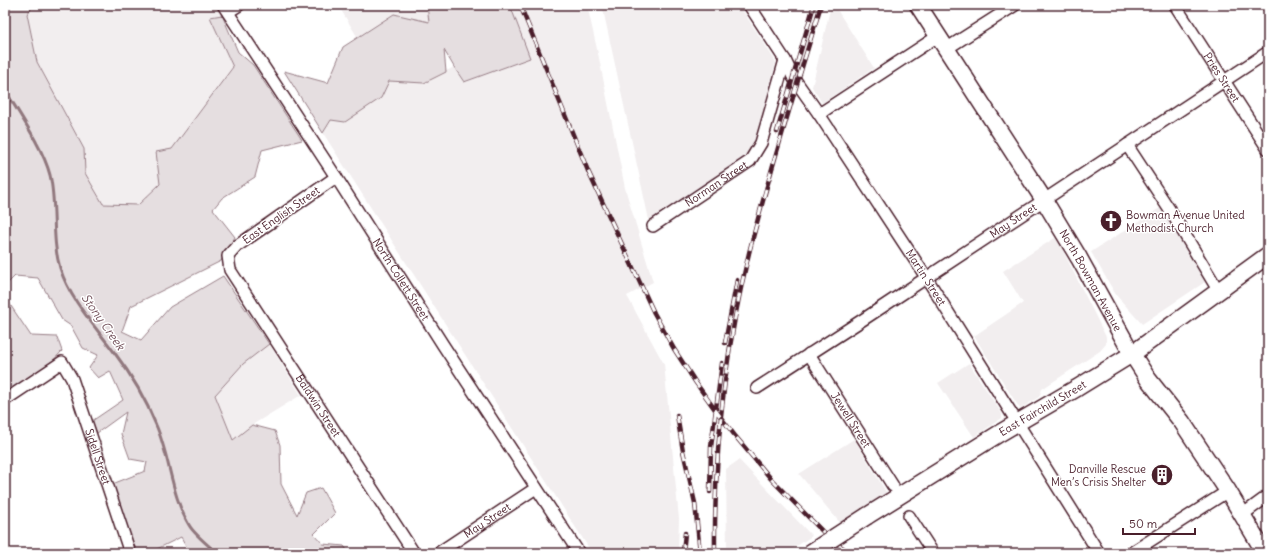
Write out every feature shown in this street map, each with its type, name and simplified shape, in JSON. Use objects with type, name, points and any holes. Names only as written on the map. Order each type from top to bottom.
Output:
[{"type":"street","points":[[225,8],[239,5]]},
{"type":"street","name":"Martin Street","points":[[749,5],[785,60],[793,77],[926,277],[1099,553]]},
{"type":"street","name":"North Bowman Avenue","points":[[918,5],[1044,200],[1079,258],[1132,354],[1148,379],[1182,422],[1228,490],[1266,553]]},
{"type":"street","points":[[946,49],[1015,5]]},
{"type":"street","name":"Pries Street","points":[[1175,5],[1268,149]]},
{"type":"street","name":"North Collett Street","points":[[225,8],[579,553]]},
{"type":"street","points":[[819,114],[938,36]]},
{"type":"street","name":"May Street","points":[[757,388],[1268,52]]},
{"type":"street","name":"Norman Street","points":[[653,226],[750,161],[762,142],[785,60]]},
{"type":"street","points":[[1127,145],[1173,215],[1218,290]]},
{"type":"street","name":"East English Street","points":[[228,256],[237,246],[336,177]]},
{"type":"street","name":"East Fairchild Street","points":[[810,553],[867,516],[1132,354],[1268,255]]},
{"type":"street","name":"Baldwin Street","points":[[228,256],[230,270],[414,553]]},
{"type":"street","name":"Jewell Street","points":[[809,354],[893,486]]},
{"type":"street","name":"Sidell Street","points":[[5,400],[62,362],[72,379],[130,553]]},
{"type":"street","name":"May Street","points":[[438,553],[536,488]]},
{"type":"street","points":[[1131,553],[1228,490]]},
{"type":"street","points":[[1242,515],[1268,496]]},
{"type":"street","points":[[909,516],[933,553]]},
{"type":"shaded area","points":[[5,5],[34,5],[27,14],[37,62],[84,149],[85,173],[103,204],[138,205],[160,184],[156,152],[172,149],[233,67],[210,17],[222,15],[238,52],[253,65],[302,140],[262,150],[255,177],[222,198],[213,209],[235,237],[221,261],[131,306],[122,331],[141,340],[170,307],[223,276],[269,344],[243,364],[215,395],[233,440],[252,425],[275,431],[280,445],[281,484],[297,515],[306,493],[321,488],[335,513],[314,534],[323,544],[344,546],[349,553],[190,553],[181,537],[149,553],[133,553],[110,485],[145,471],[147,462],[130,459],[121,434],[126,412],[97,433],[92,421],[123,400],[110,371],[98,378],[89,368],[98,355],[83,348],[71,326],[62,320],[38,278],[15,276],[5,286]]},
{"type":"shaded area","points":[[34,5],[215,5],[222,15],[210,17],[233,66],[172,149],[160,184],[138,205],[103,204],[85,173],[84,149],[37,62],[27,14]]},
{"type":"shaded area","points":[[338,5],[427,5],[429,22],[394,14],[358,38]]},
{"type":"shaded area","points":[[427,5],[510,5],[530,58],[464,82],[444,50],[446,72],[424,83],[389,81],[381,98],[345,122],[331,120],[323,133],[284,71],[328,83],[343,47],[394,14],[429,22]]},
{"type":"shaded area","points":[[510,5],[587,5],[625,188],[653,282],[627,296],[664,364],[679,519],[678,553],[592,553],[323,133],[331,119],[381,98],[389,81],[424,83],[454,67],[464,82],[530,58]]},
{"type":"shaded area","points":[[602,5],[739,5],[776,62],[755,144],[745,156],[649,220]]},
{"type":"shaded area","points":[[831,5],[834,5],[874,68],[822,103],[812,87]]},
{"type":"shaded area","points":[[1160,208],[1205,282],[1142,324],[1116,295],[1091,252]]},
{"type":"shaded area","points":[[1055,238],[1061,247],[1106,337],[1106,344],[1100,351],[1042,389],[1039,397],[1020,409],[974,336],[1023,303],[1003,271]]},
{"type":"shaded area","points":[[5,297],[31,336],[57,337],[62,351],[49,365],[5,394]]},
{"type":"shaded area","points":[[269,344],[301,395],[252,425],[233,440],[215,395],[243,364]]},
{"type":"shaded area","points":[[969,363],[1002,414],[1002,418],[974,437],[938,383]]},
{"type":"shaded area","points":[[854,439],[888,495],[841,524],[799,474]]},
{"type":"shaded area","points":[[739,460],[812,536],[786,553],[727,553],[726,469]]},
{"type":"waterway","name":"Stony Creek","points":[[5,90],[37,143],[47,165],[52,186],[57,257],[64,280],[76,302],[120,360],[143,396],[161,437],[174,489],[183,513],[194,532],[217,553]]},
{"type":"railway","points":[[520,5],[588,171],[654,313],[674,349],[716,411],[772,480],[829,538],[850,553]]},
{"type":"railway","points":[[777,132],[814,5]]},
{"type":"railway","points":[[715,553],[715,515],[719,439],[727,364],[733,327],[757,222],[821,5]]},
{"type":"railway","points":[[725,343],[737,280]]},
{"type":"railway","points":[[710,492],[711,447],[722,363]]},
{"type":"railway","points":[[677,415],[683,451],[695,503],[700,553]]},
{"type":"railway","points":[[683,553],[685,533]]},
{"type":"place","name":"Bowman Avenue United Methodist Church","points":[[1111,221]]},
{"type":"place","name":"Danville Rescue Men’s Crisis Shelter","points":[[1162,475]]}]
